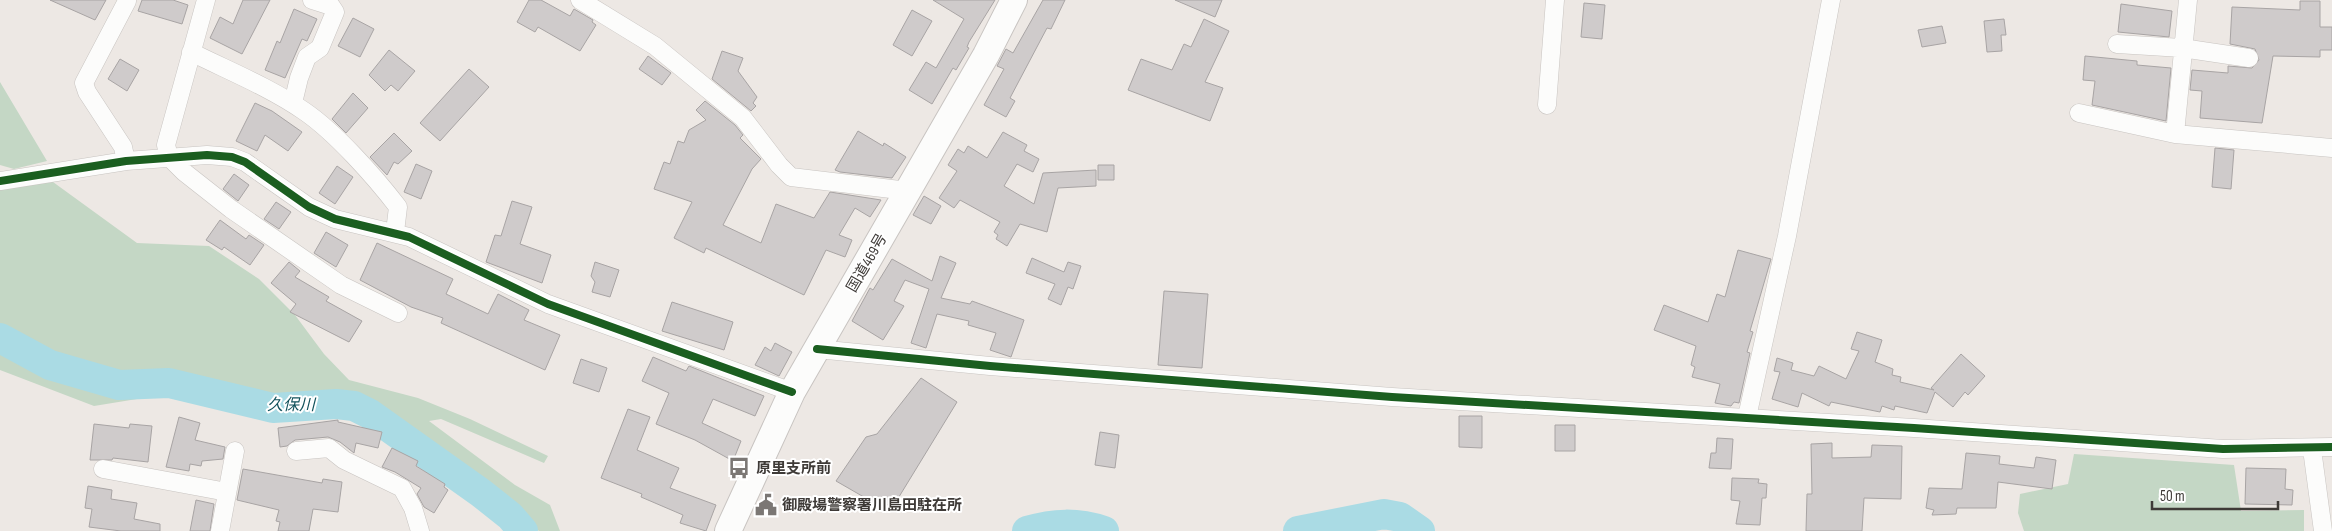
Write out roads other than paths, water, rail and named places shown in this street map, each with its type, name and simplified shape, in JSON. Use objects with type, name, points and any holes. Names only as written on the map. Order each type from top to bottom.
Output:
[{"type":"highway","name":"国道469号","points":[[728,531],[792,392],[986,56],[1014,0]]},
{"type":"street","points":[[206,0],[166,145],[169,157],[200,186],[231,210],[341,285],[398,313]]},
{"type":"street","points":[[293,103],[299,78],[307,57],[320,48],[335,12],[331,6],[312,0]]},
{"type":"street","points":[[580,0],[655,46],[743,118],[779,165],[792,177],[908,191]]},
{"type":"street","points":[[1547,105],[1554,0]]},
{"type":"street","points":[[1747,417],[1787,236],[1831,0]]},
{"type":"street","points":[[2175,134],[2188,0]]},
{"type":"street","points":[[126,161],[123,147],[87,92],[84,83],[127,1]]},
{"type":"street","points":[[2117,44],[2182,48],[2249,58]]},
{"type":"street","points":[[191,52],[293,103],[320,124],[379,182],[398,207],[395,232]]},
{"type":"street","points":[[2079,113],[2175,134],[2332,148]]},
{"type":"street","points":[[0,181],[126,161],[207,155],[232,157],[252,166],[309,207],[335,219],[395,232],[433,247],[548,304],[792,392]]},
{"type":"street","points":[[818,349],[990,366],[1227,385],[2223,449],[2312,449],[2332,447]]},
{"type":"street","points":[[296,451],[329,448],[344,460],[396,485],[407,497],[420,531]]},
{"type":"street","points":[[2312,449],[2323,531]]},
{"type":"street","points":[[220,531],[235,451]]},
{"type":"street","points":[[103,469],[227,492]]},
{"type":"waterway","name":"久保川","points":[[0,338],[50,365],[119,385],[169,383],[273,408],[336,404],[354,406],[370,414],[481,493],[510,516],[523,531]]},
{"type":"waterway","name":"久保川","points":[[1298,531],[1384,514],[1400,517],[1420,531]]},
{"type":"waterway","name":"久保川","points":[[1027,531],[1047,526],[1066,525],[1084,526],[1104,531]]},
{"type":"place","name":"原里支所前","points":[[739,468]]},
{"type":"place","name":"御殿場警察署川島田駐在所","points":[[766,505]]}]
